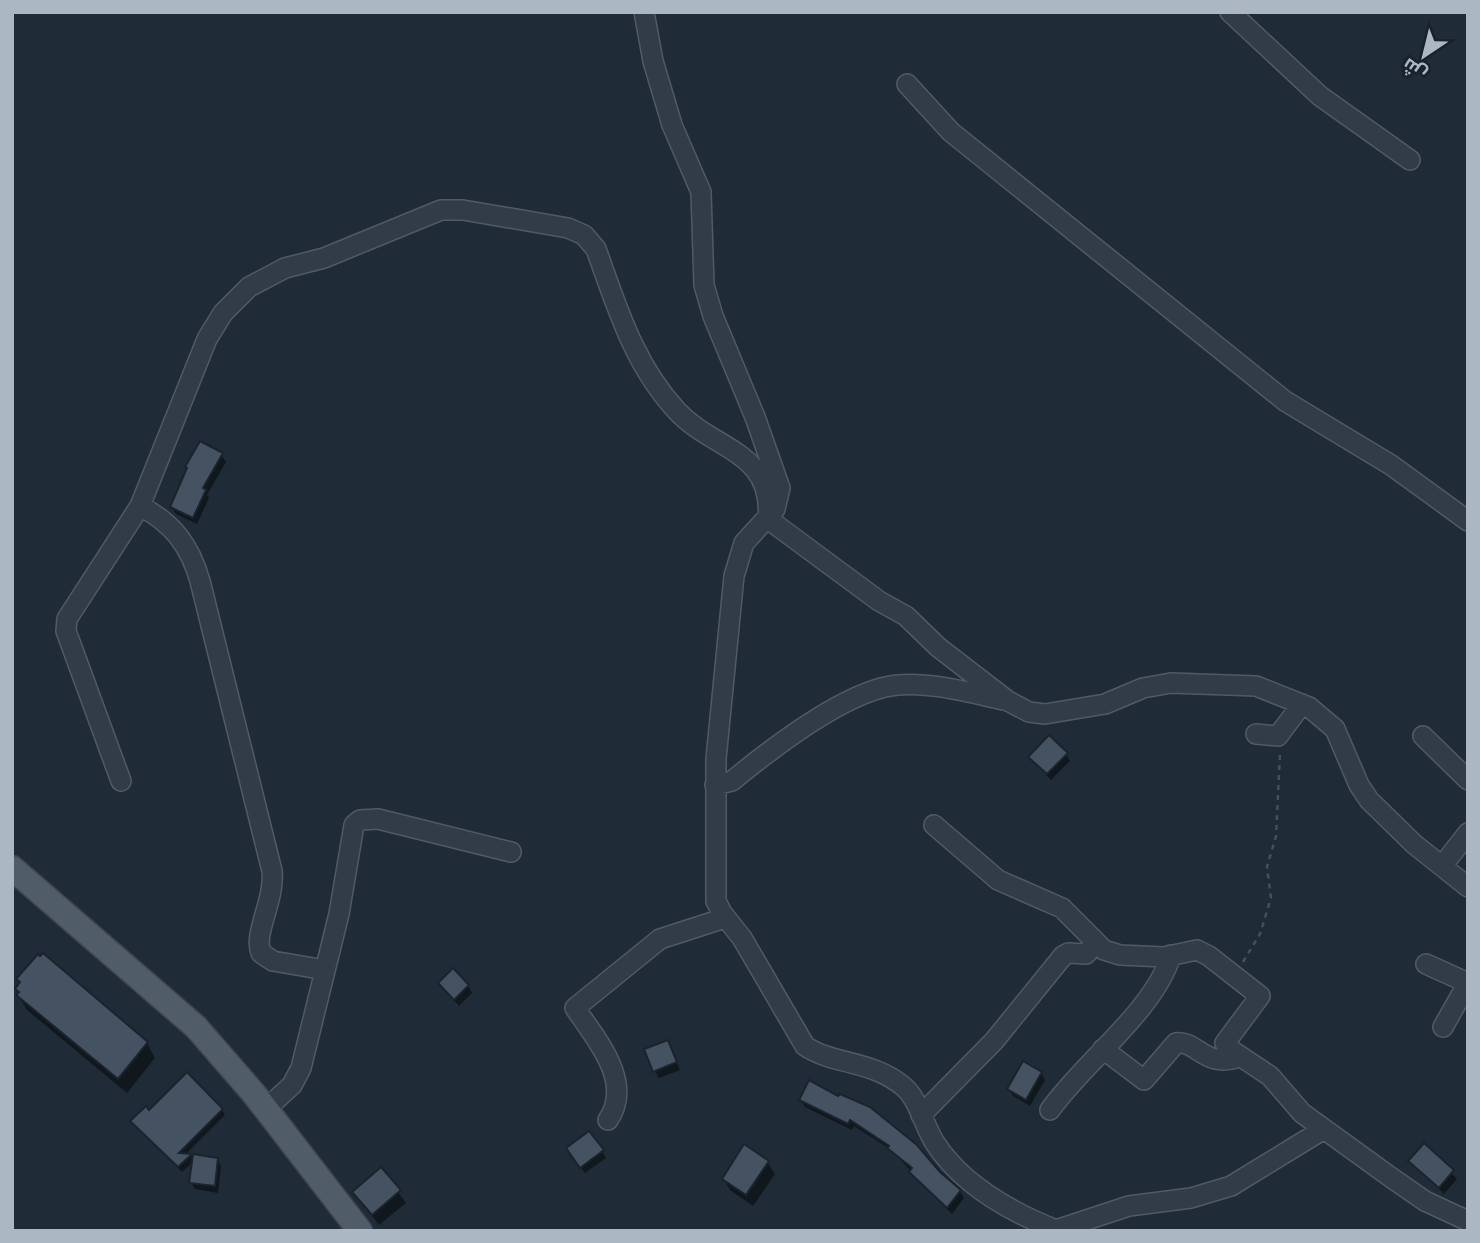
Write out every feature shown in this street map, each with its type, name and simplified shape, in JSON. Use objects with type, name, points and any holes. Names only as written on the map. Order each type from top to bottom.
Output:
[{"type":"main road","points":[[12,868],[195,1027],[266,1109],[360,1231]]},
{"type":"street","points":[[644,12],[651,52],[672,125],[701,192],[704,285],[713,316],[755,417],[780,488],[779,499],[768,519],[744,543],[737,558],[715,785],[716,901],[725,918],[742,937],[805,1046],[816,1053],[855,1062],[896,1081],[906,1089],[936,1144],[971,1182],[1006,1206],[1056,1231],[1129,1206],[1191,1198],[1231,1186],[1324,1129]]},
{"type":"street","points":[[1230,12],[1320,96],[1410,160]]},
{"type":"street","points":[[907,84],[951,132],[1284,401],[1391,465],[1468,521]]},
{"type":"street","points":[[121,781],[66,624],[70,612],[140,506],[201,351],[231,303],[249,287],[275,272],[333,254],[433,211],[454,209],[568,228],[584,235],[596,249],[641,365],[678,412],[741,454],[754,468],[768,494],[768,519]]},
{"type":"street","points":[[140,506],[163,519],[180,536],[192,556],[200,582],[272,872],[271,902],[258,939],[261,953],[273,961],[325,970]]},
{"type":"street","points":[[768,519],[879,601],[906,616],[938,647],[1008,701],[1029,712],[1045,714],[1113,703],[1143,688],[1171,683],[1256,687],[1302,704],[1328,720],[1335,729],[1359,785],[1369,800],[1468,887]]},
{"type":"street","points":[[715,785],[732,781],[845,702],[888,686],[902,684],[951,690],[1008,701]]},
{"type":"street","points":[[1256,734],[1278,736],[1302,704]]},
{"type":"street","points":[[1423,737],[1468,780]]},
{"type":"street","points":[[266,1109],[292,1085],[301,1068],[339,914],[354,825],[360,820],[378,819],[511,852]]},
{"type":"street","points":[[934,825],[998,880],[1062,908],[1095,943],[1120,955],[1171,955],[1197,950],[1234,976],[1260,996],[1225,1043],[1239,1057],[1263,1070],[1294,1107],[1324,1129],[1414,1194],[1468,1221]]},
{"type":"street","points":[[1442,866],[1468,833]]},
{"type":"street","points":[[608,1120],[616,1105],[615,1078],[604,1052],[575,1007],[660,939],[725,918]]},
{"type":"street","points":[[920,1115],[995,1041],[1063,956],[1068,953],[1086,954],[1095,943]]},
{"type":"street","points":[[1050,1110],[1150,994],[1167,969],[1171,955]]},
{"type":"street","points":[[1426,964],[1468,983],[1443,1027]]},
{"type":"street","points":[[1103,1049],[1144,1080],[1176,1043],[1186,1043],[1212,1059],[1239,1057]]},
{"type":"path","points":[[1234,976],[1260,934],[1271,898],[1267,867],[1276,836],[1280,754],[1278,736]]},
{"type":"building","points":[[200,441],[223,453],[203,488],[206,490],[193,518],[170,507],[187,468],[185,467]]},
{"type":"building","points":[[1049,735],[1068,753],[1047,774],[1028,757]]},
{"type":"building","points":[[43,953],[148,1042],[118,1079],[16,995],[19,992],[15,989],[20,982],[16,979],[38,954],[40,956]]},
{"type":"building","points":[[453,968],[469,985],[454,1000],[438,983]]},
{"type":"building","points":[[668,1040],[677,1062],[653,1072],[644,1049]]},
{"type":"building","points":[[1023,1061],[1042,1072],[1026,1100],[1007,1089]]},
{"type":"building","points":[[187,1072],[223,1109],[179,1153],[192,1154],[178,1167],[130,1121],[146,1106],[149,1110]]},
{"type":"building","points":[[809,1080],[838,1096],[840,1094],[870,1107],[917,1145],[940,1172],[961,1190],[947,1208],[909,1172],[912,1168],[887,1148],[889,1146],[850,1120],[848,1124],[799,1100]]},
{"type":"building","points":[[589,1131],[604,1150],[580,1168],[566,1148]]},
{"type":"building","points":[[1424,1143],[1454,1170],[1439,1188],[1408,1161]]},
{"type":"building","points":[[744,1144],[769,1161],[746,1195],[722,1179]]},
{"type":"building","points":[[193,1154],[218,1158],[215,1186],[189,1183]]},
{"type":"building","points":[[381,1167],[401,1190],[372,1215],[352,1192]]}]
